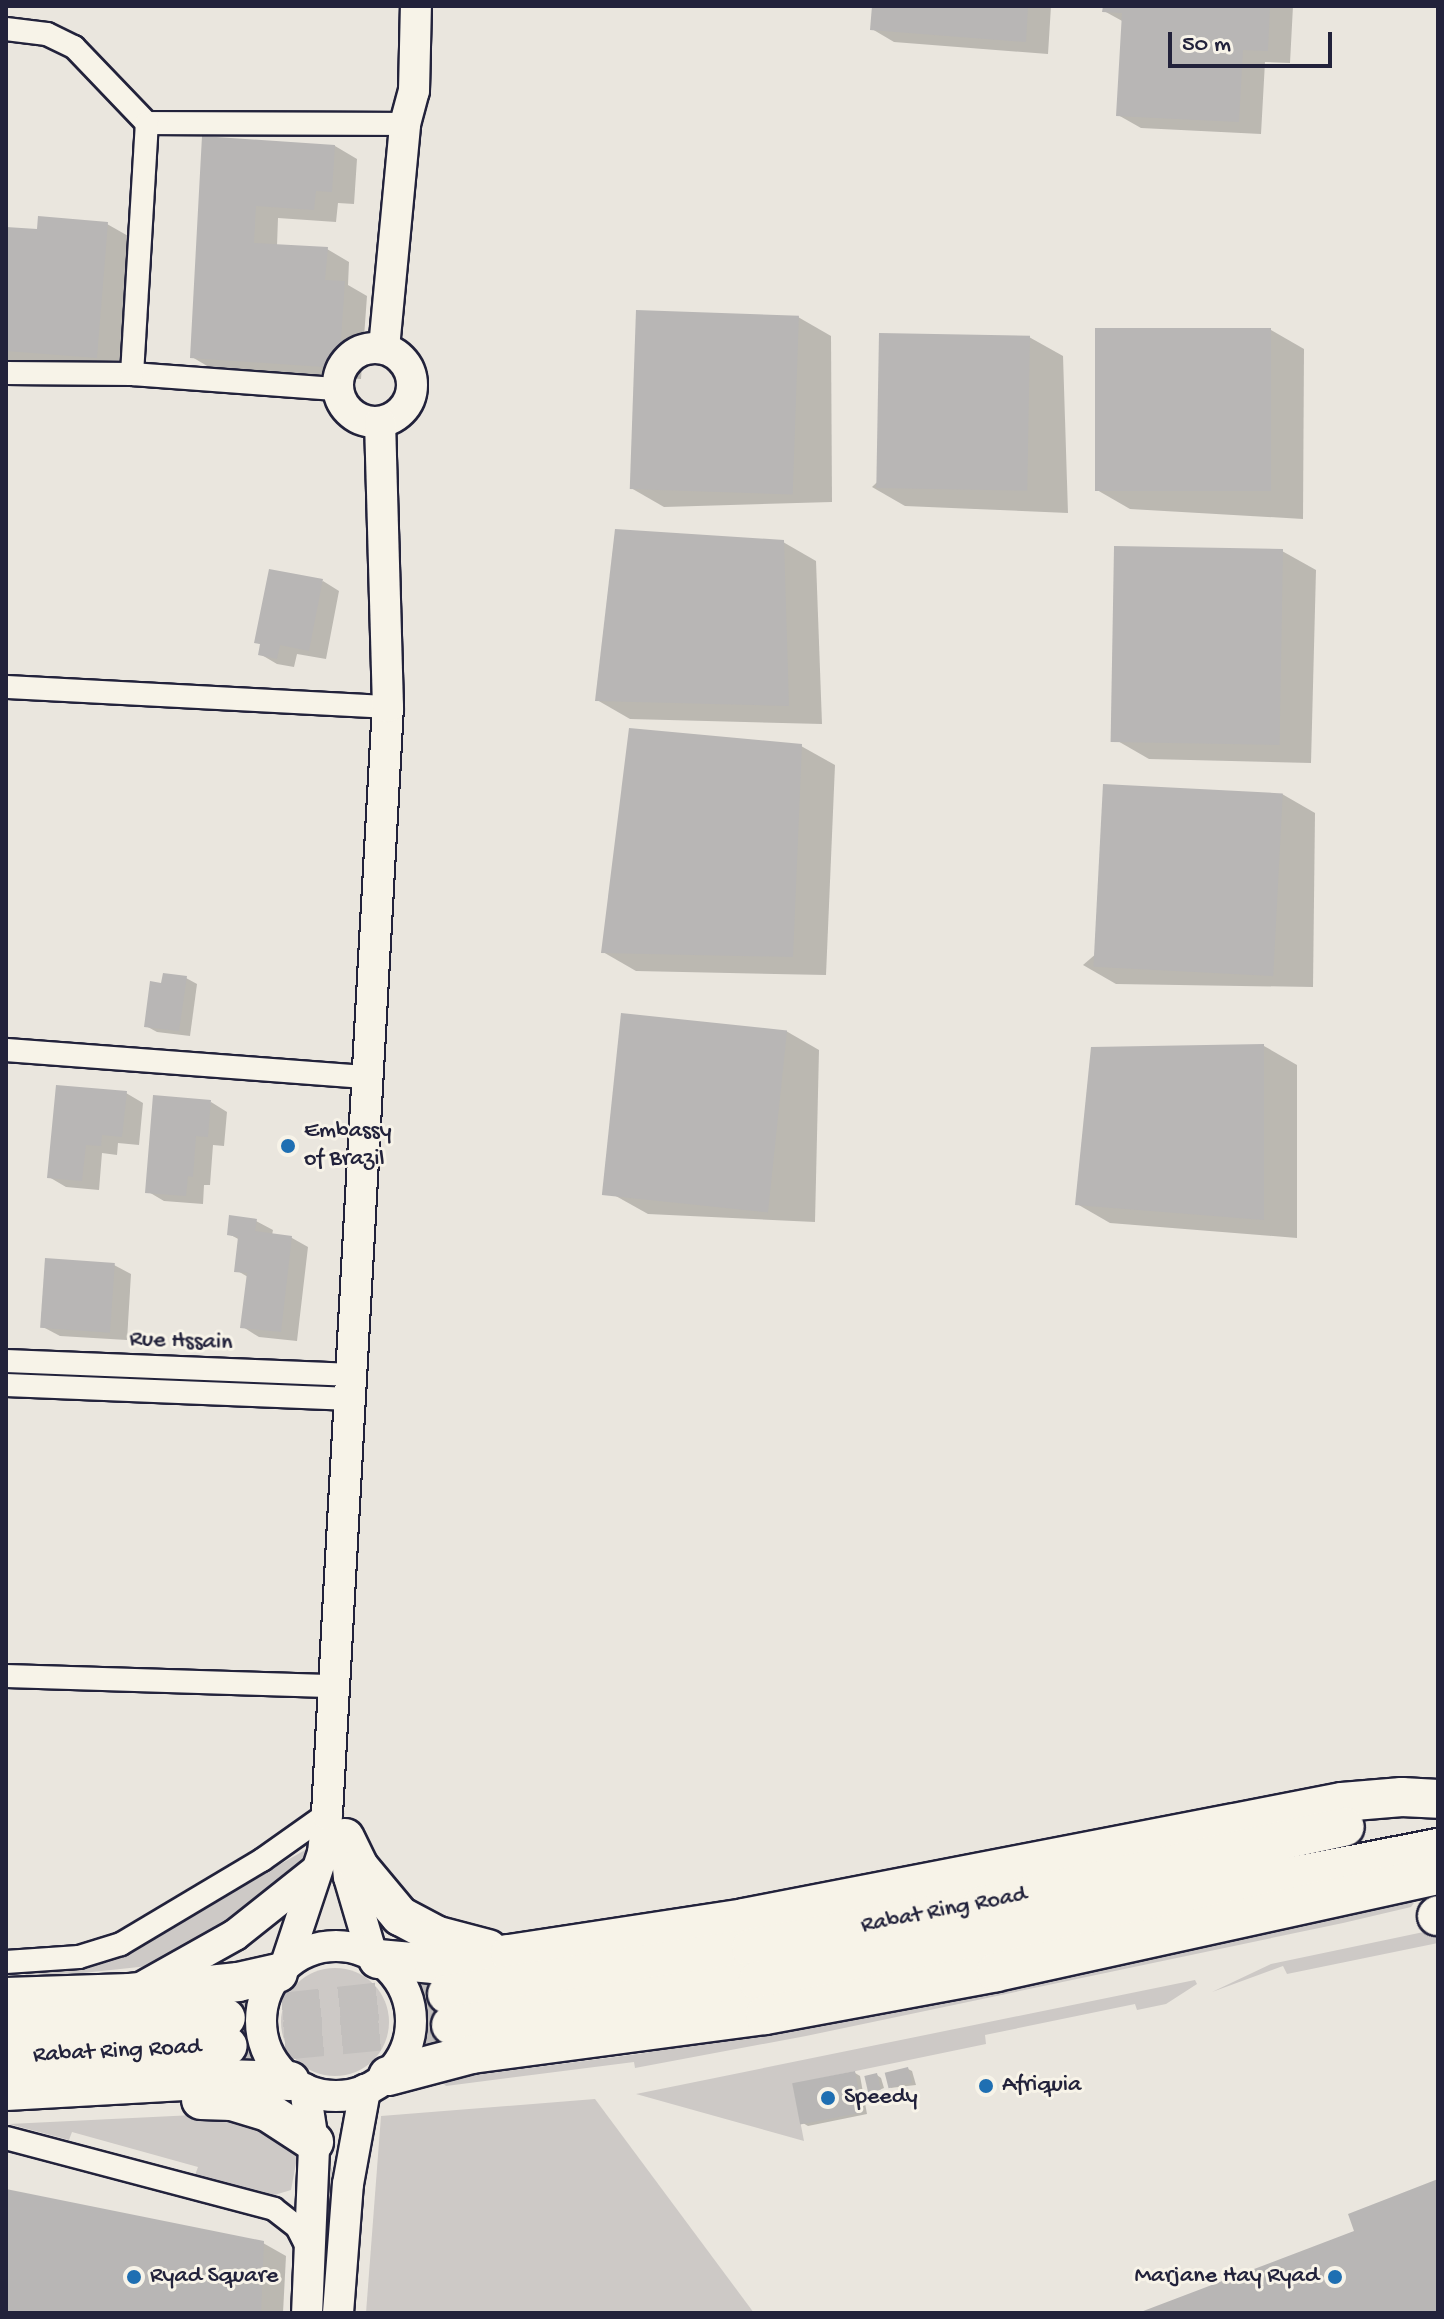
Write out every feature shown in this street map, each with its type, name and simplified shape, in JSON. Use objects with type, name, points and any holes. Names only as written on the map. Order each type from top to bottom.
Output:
[{"type":"highway","points":[[375,1957],[434,1964],[510,1954],[744,1918],[1342,1802],[1387,1797],[1438,1799]]},
{"type":"highway","name":"Rabat Ring Road","points":[[1438,1807],[983,1905],[751,1948],[449,2010],[758,1981],[1438,1848]]},
{"type":"highway","points":[[336,1826],[359,1867],[400,1916],[435,1935],[510,1954]]},
{"type":"highway","points":[[376,2083],[472,2054],[765,2015],[952,1981],[1438,1875]]},
{"type":"highway","points":[[6,1997],[130,1993],[238,1982],[282,1968]]},
{"type":"highway","name":"Rabat Ring Road","points":[[6,2028],[227,2032],[6,2059]]},
{"type":"highway","points":[[6,2091],[224,2079],[298,2085]]},
{"type":"highway","points":[[97,2086],[120,2096],[144,2101],[214,2100],[251,2105],[285,2121],[314,2142]]},
{"type":"street","points":[[384,348],[405,124],[414,91],[416,6]]},
{"type":"street","points":[[6,29],[47,34],[74,47],[147,123],[405,124]]},
{"type":"street","points":[[132,374],[147,123]]},
{"type":"street","points":[[384,348],[394,353],[409,369],[412,392],[401,411],[380,422],[357,417],[341,400],[338,377],[350,357],[361,350],[384,348]]},
{"type":"street","points":[[6,373],[132,374],[338,389]]},
{"type":"street","points":[[375,1957],[336,1826],[333,1686],[353,1387],[388,707],[380,422]]},
{"type":"street","points":[[6,687],[388,707]]},
{"type":"street","points":[[6,1050],[367,1077]]},
{"type":"street","name":"Rue Hssain","points":[[6,1361],[353,1387]]},
{"type":"street","name":"Rue Hssain","points":[[6,1385],[353,1387]]},
{"type":"street","points":[[6,1676],[333,1686]]},
{"type":"street","points":[[336,1826],[314,1872],[282,1968],[264,1999],[261,2030],[276,2067],[298,2085],[335,2096],[376,2083]]},
{"type":"street","points":[[6,1962],[79,1957],[121,1944],[262,1860],[336,1826]]},
{"type":"street","points":[[130,1993],[235,1935],[314,1872]]},
{"type":"street","points":[[282,1968],[318,1948],[355,1948],[375,1957],[403,1987],[411,2015],[408,2043],[376,2083],[348,2184],[338,2313]]},
{"type":"street","points":[[298,2085],[314,2142],[307,2313]]},
{"type":"street","points":[[6,2138],[274,2209],[297,2227],[310,2252]]},
{"type":"street","points":[[274,2209],[298,2200],[314,2182]]},
{"type":"shaded area","points":[[307,1849],[292,1884],[158,1965],[26,1979],[25,1970],[111,1960]]},
{"type":"shaded area","points":[[1410,1901],[1414,1903],[1411,1907],[1343,1923],[806,2036],[635,2068],[634,2062],[446,2086],[442,2082],[444,2079],[638,2054],[801,2026]]},
{"type":"shaded area","points":[[1438,1929],[1438,1943],[1287,1974],[1283,1966],[1212,1992],[1271,1964]]},
{"type":"shaded area","points":[[335,1968],[356,1972],[373,1984],[385,2001],[389,2022],[385,2043],[373,2060],[356,2072],[335,2076],[314,2072],[297,2060],[285,2043],[281,2022],[285,2001],[297,1984],[314,1972]]},
{"type":"shaded area","points":[[1195,1980],[1197,1984],[1166,2004],[1137,2010],[1135,2004],[985,2035],[986,2044],[793,2084],[804,2141],[636,2094]]},
{"type":"shaded area","points":[[595,2099],[754,2313],[366,2313],[381,2116]]},
{"type":"shaded area","points":[[194,2115],[254,2123],[293,2149],[297,2158],[291,2190],[271,2196],[195,2175],[198,2167],[72,2132],[69,2140],[9,2124]]},
{"type":"shaded area","points":[[329,2166],[332,2169],[324,2313],[319,2313]]},
{"type":"building","points":[[872,6],[1028,6],[1026,42],[870,30]]},
{"type":"building","points":[[1103,6],[1270,6],[1268,51],[1243,50],[1239,122],[1116,116],[1122,13],[1102,12]]},
{"type":"building","points":[[202,136],[335,145],[332,192],[316,191],[314,210],[256,206],[254,243],[328,247],[325,280],[345,281],[339,368],[190,358]]},
{"type":"building","points":[[38,216],[108,222],[97,358],[6,351],[6,227],[37,229]]},
{"type":"building","points":[[636,310],[799,316],[793,495],[630,489]]},
{"type":"building","points":[[1095,328],[1271,328],[1271,491],[1095,491]]},
{"type":"building","points":[[879,333],[1030,336],[1027,491],[876,488]]},
{"type":"building","points":[[615,529],[784,540],[789,706],[595,701]]},
{"type":"building","points":[[1114,546],[1283,549],[1280,745],[1111,742]]},
{"type":"building","points":[[269,569],[323,579],[309,651],[280,645],[277,659],[258,655],[260,644],[254,643]]},
{"type":"building","points":[[629,728],[802,744],[793,957],[601,953]]},
{"type":"building","points":[[1103,784],[1283,793],[1273,976],[1093,967]]},
{"type":"building","points":[[163,973],[187,976],[179,1031],[144,1027],[150,981],[161,983]]},
{"type":"building","points":[[621,1013],[787,1030],[768,1212],[602,1195]]},
{"type":"building","points":[[1264,1044],[1264,1220],[1075,1205],[1091,1047]]},
{"type":"building","points":[[56,1085],[127,1091],[122,1137],[102,1135],[101,1146],[86,1145],[82,1181],[47,1178]]},
{"type":"building","points":[[153,1095],[211,1100],[208,1137],[196,1136],[193,1177],[188,1176],[186,1196],[145,1193]]},
{"type":"building","points":[[229,1215],[257,1219],[255,1231],[292,1236],[281,1332],[240,1328],[247,1273],[234,1272],[238,1237],[227,1235]]},
{"type":"building","points":[[45,1258],[115,1263],[110,1333],[40,1328]]},
{"type":"building","points":[[908,2067],[912,2083],[889,2088],[885,2073]]},
{"type":"building","name":"Speedy","points":[[855,2071],[863,2112],[800,2124],[792,2083]]},
{"type":"building","points":[[877,2073],[881,2090],[868,2092],[864,2076]]},
{"type":"building","name":"Marjane Hay Ryad","points":[[1438,2179],[1438,2313],[1138,2313],[1354,2231],[1348,2214]]},
{"type":"building","name":"Ryad Square","points":[[6,2189],[264,2241],[261,2313],[6,2313]]},
{"type":"tunnel","points":[[226,2018],[447,1994]]},
{"type":"tunnel","points":[[228,2046],[451,2025]]},
{"type":"place","name":"Embassy of Brazil","points":[[288,1146]]},
{"type":"place","name":"Afriquia","points":[[986,2086]]},
{"type":"place","name":"Speedy","points":[[828,2098]]},
{"type":"place","name":"Ryad Square","points":[[134,2277]]},
{"type":"place","name":"Marjane Hay Ryad","points":[[1335,2277]]}]
